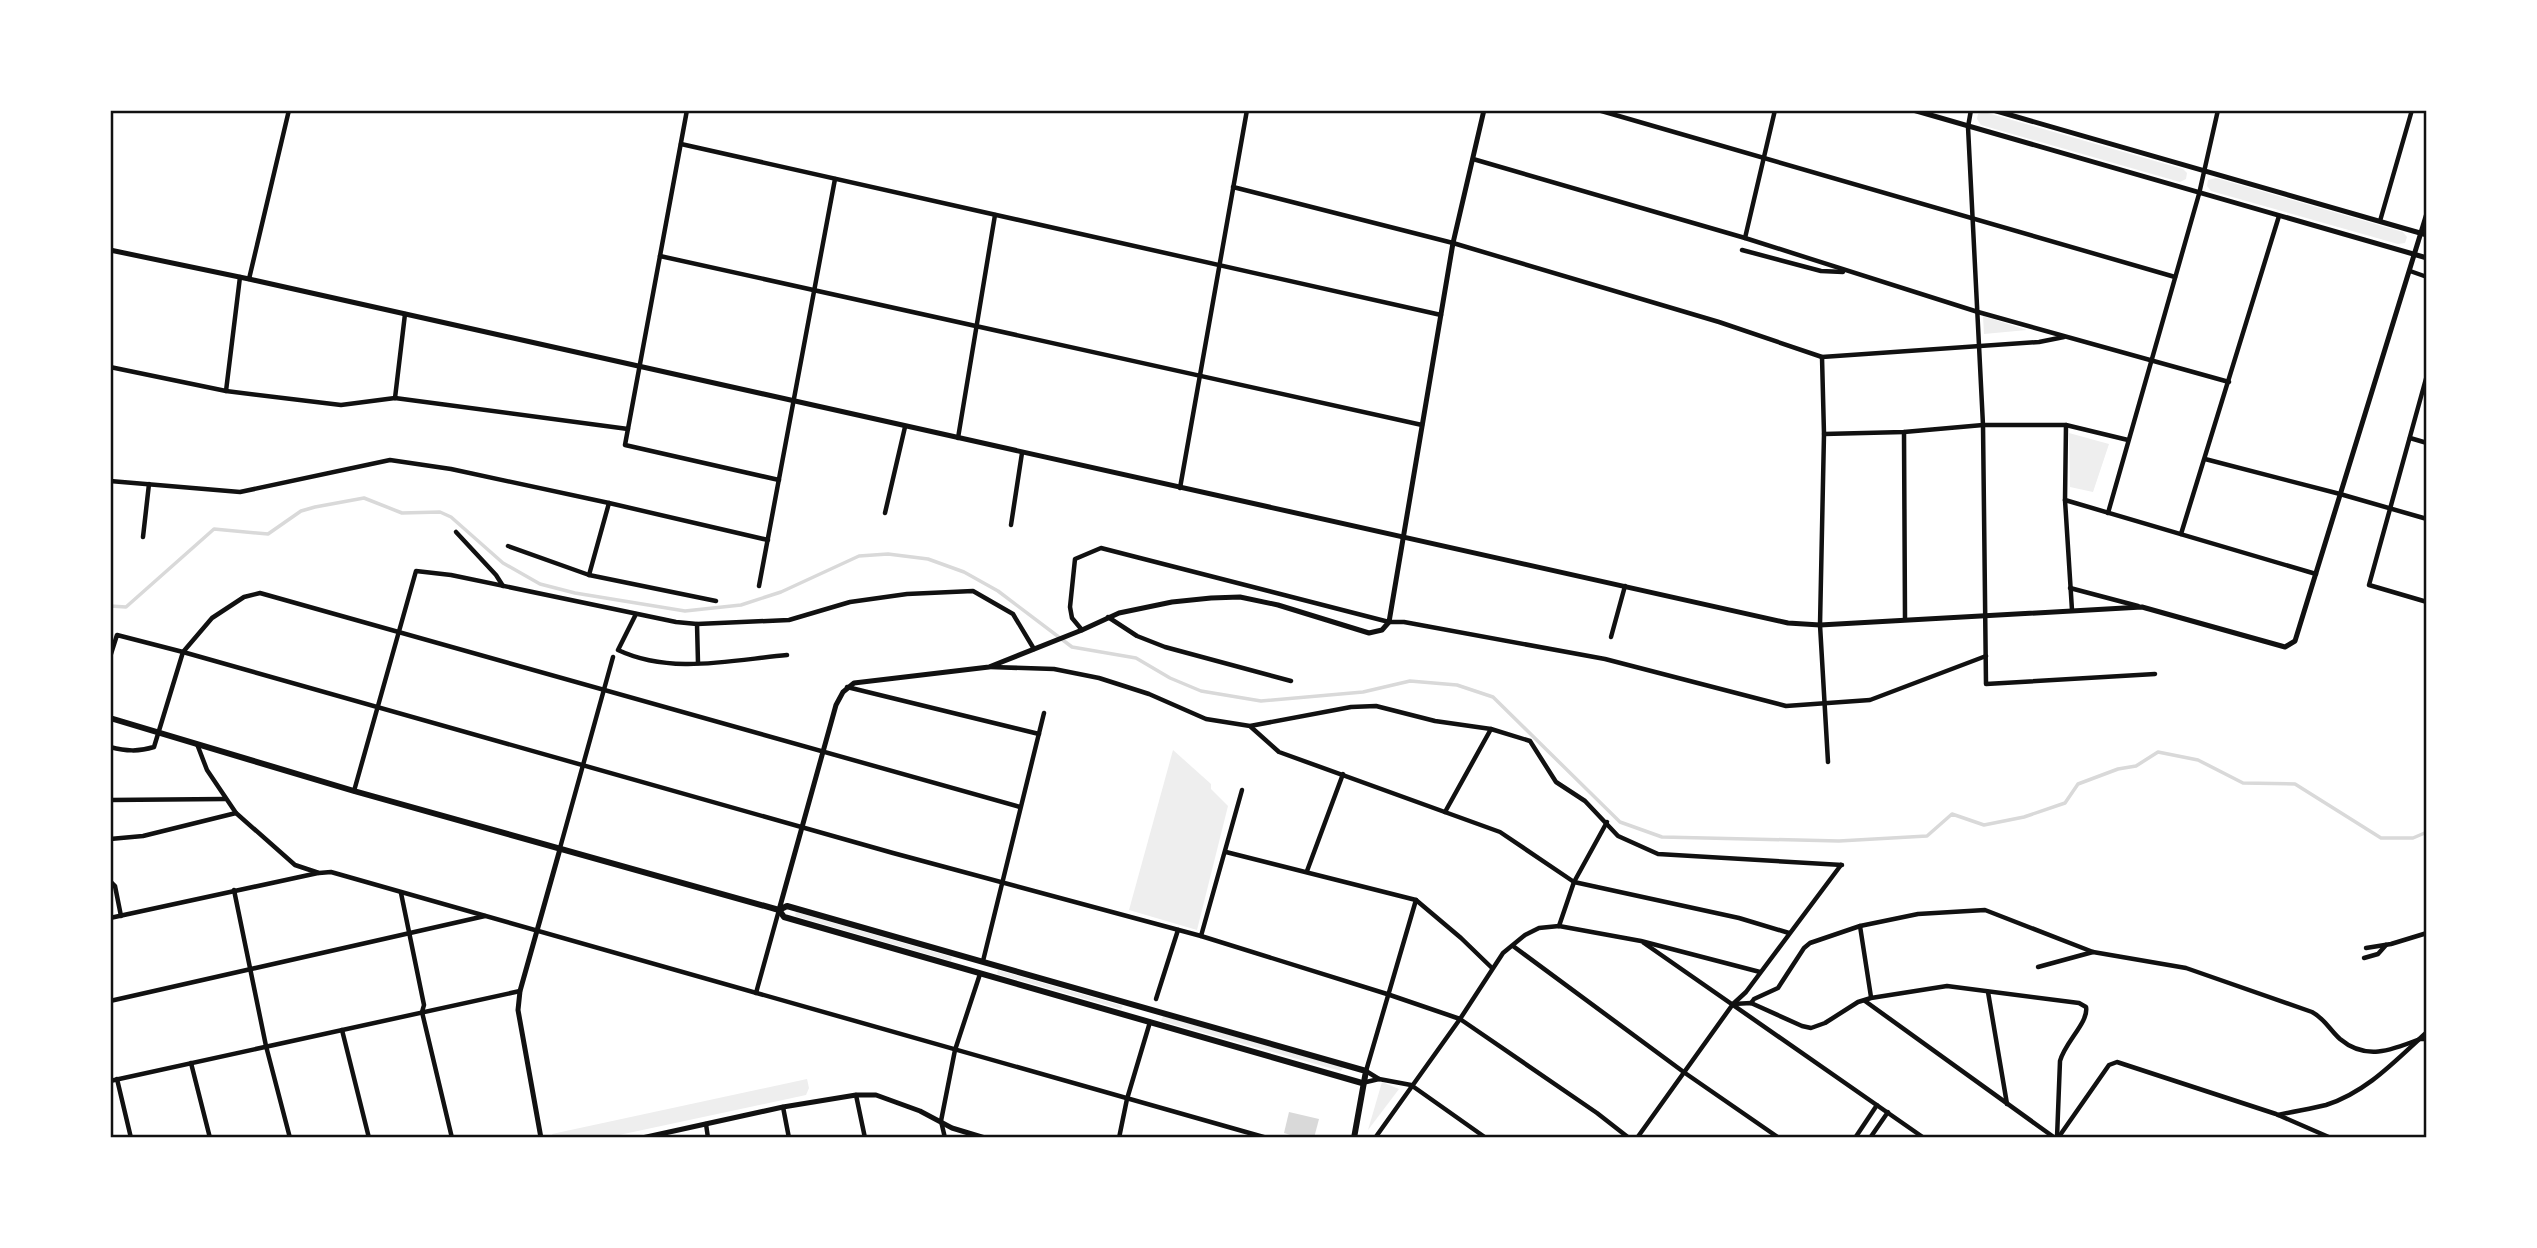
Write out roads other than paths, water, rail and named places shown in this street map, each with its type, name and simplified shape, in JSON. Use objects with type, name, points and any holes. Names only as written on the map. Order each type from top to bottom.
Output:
[{"type":"main road","points":[[110,718],[354,791],[779,910],[784,917],[1362,1083]]},
{"type":"main road","points":[[779,910],[787,906],[1366,1070],[1354,1138]]},
{"type":"street","points":[[249,279],[289,110]]},
{"type":"street","points":[[687,110],[625,445],[779,480]]},
{"type":"street","points":[[1180,488],[1247,110]]},
{"type":"street","points":[[989,667],[1119,612],[1172,602],[1240,597],[1278,605],[1369,633],[1382,630],[1389,622],[1453,243],[1484,110]]},
{"type":"street","points":[[1598,110],[2175,277]]},
{"type":"street","points":[[1745,238],[1775,110]]},
{"type":"street","points":[[1913,110],[2427,258]]},
{"type":"street","points":[[1971,110],[1968,127],[1971,219],[1983,425],[1986,684],[2155,674]]},
{"type":"street","points":[[1993,110],[2424,234]]},
{"type":"street","points":[[2108,513],[2199,194],[2218,110]]},
{"type":"street","points":[[2380,221],[2412,110]]},
{"type":"street","points":[[681,144],[1441,315]]},
{"type":"street","points":[[1473,159],[1745,238],[1978,312],[2229,382]]},
{"type":"street","points":[[759,586],[835,179]]},
{"type":"street","points":[[1233,187],[1453,243],[1719,322],[1822,357],[2064,337]]},
{"type":"street","points":[[2070,588],[2285,647],[2295,641],[2415,255],[2424,234],[2427,213]]},
{"type":"street","points":[[958,439],[995,215]]},
{"type":"street","points":[[2181,534],[2279,216]]},
{"type":"street","points":[[110,250],[1788,622],[1820,625],[1905,618],[2142,607]]},
{"type":"street","points":[[1742,250],[1821,271],[1850,272]]},
{"type":"street","points":[[660,256],[1422,425]]},
{"type":"street","points":[[2410,271],[2427,277]]},
{"type":"street","points":[[226,391],[240,277]]},
{"type":"street","points":[[395,398],[405,314]]},
{"type":"street","points":[[1822,357],[1824,434],[1820,625],[1828,762]]},
{"type":"street","points":[[110,367],[226,391],[341,405],[395,398],[628,429]]},
{"type":"street","points":[[2427,374],[2369,585],[2427,601]]},
{"type":"street","points":[[1824,434],[1904,432],[1983,425],[2066,425],[2128,440]]},
{"type":"street","points":[[2066,425],[2064,500],[2072,610]]},
{"type":"street","points":[[885,513],[905,427]]},
{"type":"street","points":[[1904,432],[1905,618]]},
{"type":"street","points":[[2410,438],[2427,443]]},
{"type":"street","points":[[1011,525],[1022,453]]},
{"type":"street","points":[[2205,459],[2427,519]]},
{"type":"street","points":[[110,481],[240,492],[390,460],[609,503],[768,540]]},
{"type":"street","points":[[143,537],[149,484]]},
{"type":"street","points":[[2064,500],[2316,574]]},
{"type":"street","points":[[589,575],[609,503]]},
{"type":"street","points":[[456,532],[496,575],[503,587]]},
{"type":"street","points":[[508,546],[589,575],[716,601]]},
{"type":"street","points":[[1079,631],[1070,607],[1075,559],[1101,548],[1389,622],[1404,622],[1605,659],[1786,706],[1870,700],[1986,656]]},
{"type":"street","points":[[354,791],[416,571],[451,575],[636,614],[697,624],[789,620],[850,602],[907,594],[972,591],[1013,614],[1034,649]]},
{"type":"street","points":[[1611,637],[1625,586]]},
{"type":"street","points":[[110,747],[125,751],[154,747],[183,652],[212,618],[244,597],[260,593],[1020,807]]},
{"type":"street","points":[[636,614],[618,650],[657,663],[698,663],[788,655]]},
{"type":"street","points":[[1108,617],[1137,636],[1165,648],[1291,681]]},
{"type":"street","points":[[697,624],[698,663]]},
{"type":"street","points":[[110,657],[117,635],[183,652],[1201,936],[1387,994],[1460,1019],[1629,1138]]},
{"type":"street","points":[[541,1138],[518,1010],[520,991],[613,657]]},
{"type":"street","points":[[756,993],[836,705],[845,690],[854,683],[989,667],[1054,669],[1099,678],[1149,694],[1206,719],[1250,726],[1351,707],[1376,706],[1435,721],[1491,729],[1530,741],[1556,782],[1585,801],[1618,836],[1658,854],[1842,865],[1746,992],[1733,1004],[1637,1138]]},
{"type":"street","points":[[845,690],[1039,734]]},
{"type":"street","points":[[983,961],[1044,713]]},
{"type":"street","points":[[1250,726],[1279,752],[1500,832],[1574,882],[1739,918],[1789,933]]},
{"type":"street","points":[[1445,812],[1491,729]]},
{"type":"street","points":[[197,743],[207,770],[236,813],[295,865],[319,873]]},
{"type":"street","points":[[1307,872],[1343,774]]},
{"type":"street","points":[[1201,936],[1242,790]]},
{"type":"street","points":[[110,800],[225,799]]},
{"type":"street","points":[[110,839],[143,836],[236,813]]},
{"type":"street","points":[[1559,926],[1574,882],[1607,822]]},
{"type":"street","points":[[1226,852],[1416,900],[1492,968]]},
{"type":"street","points":[[110,918],[233,890],[331,872],[1267,1138]]},
{"type":"street","points":[[110,881],[115,886],[121,916]]},
{"type":"street","points":[[233,890],[266,1046],[290,1138]]},
{"type":"street","points":[[401,893],[424,1005],[422,1012],[452,1138]]},
{"type":"street","points":[[1416,900],[1366,1070],[1380,1079],[1411,1085],[1486,1138]]},
{"type":"street","points":[[1733,1004],[1751,1003],[1778,988],[1810,943],[1860,926],[1918,914],[1985,910],[2093,952],[2186,968],[2312,1012],[2321,1017],[2341,1039],[2360,1050],[2379,1053],[2427,1039]]},
{"type":"street","points":[[110,1001],[486,916]]},
{"type":"street","points":[[1375,1138],[1460,1019],[1503,953],[1525,935],[1539,928],[1559,926],[1641,941],[1760,972]]},
{"type":"street","points":[[1860,926],[1871,998]]},
{"type":"street","points":[[1156,999],[1178,930]]},
{"type":"street","points":[[2365,948],[2427,933]]},
{"type":"street","points":[[1641,941],[1924,1138]]},
{"type":"street","points":[[2364,958],[2378,954],[2386,945]]},
{"type":"street","points":[[1513,946],[1685,1073],[1779,1138]]},
{"type":"street","points":[[2038,967],[2093,952]]},
{"type":"street","points":[[945,1138],[941,1121],[955,1049],[980,974]]},
{"type":"street","points":[[1751,1003],[1811,1028],[1871,998],[1947,986],[2065,999],[2086,1007],[2086,1020],[2063,1049],[2060,1061],[2057,1138]]},
{"type":"street","points":[[110,1081],[520,991]]},
{"type":"street","points":[[1988,992],[2007,1104]]},
{"type":"street","points":[[1865,1000],[2057,1138]]},
{"type":"street","points":[[1119,1138],[1126,1099],[1151,1022]]},
{"type":"street","points":[[342,1030],[369,1138]]},
{"type":"street","points":[[2278,1115],[2326,1105],[2360,1089],[2392,1065],[2427,1032]]},
{"type":"street","points":[[2057,1138],[2109,1065],[2117,1062],[2278,1115],[2331,1138]]},
{"type":"street","points":[[191,1063],[210,1138]]},
{"type":"street","points":[[117,1079],[131,1138]]},
{"type":"street","points":[[1362,1083],[1380,1079]]},
{"type":"street","points":[[856,1095],[865,1138]]},
{"type":"street","points":[[642,1138],[783,1107],[856,1095],[876,1095],[889,1098],[952,1128],[985,1138]]},
{"type":"street","points":[[1855,1138],[1877,1105]]},
{"type":"street","points":[[783,1107],[789,1138]]},
{"type":"street","points":[[1870,1138],[1888,1112]]},
{"type":"street","points":[[706,1124],[708,1138]]},
{"type":"waterway","points":[[110,606],[126,607],[214,529],[268,534],[301,511],[364,498],[402,513],[440,512],[451,517],[503,563],[540,584],[575,593],[685,611],[741,605],[781,592],[859,556],[888,554],[928,559],[964,572],[998,591],[1072,647],[1136,658],[1170,678],[1201,691],[1261,701],[1363,692],[1410,681],[1457,685],[1493,697],[1620,822],[1662,837],[1839,841],[1927,836],[1952,814],[1984,825],[2024,817],[2065,803],[2078,784],[2118,769],[2136,766],[2158,752],[2198,760],[2243,783],[2295,784],[2381,838],[2413,838],[2427,832]]}]
